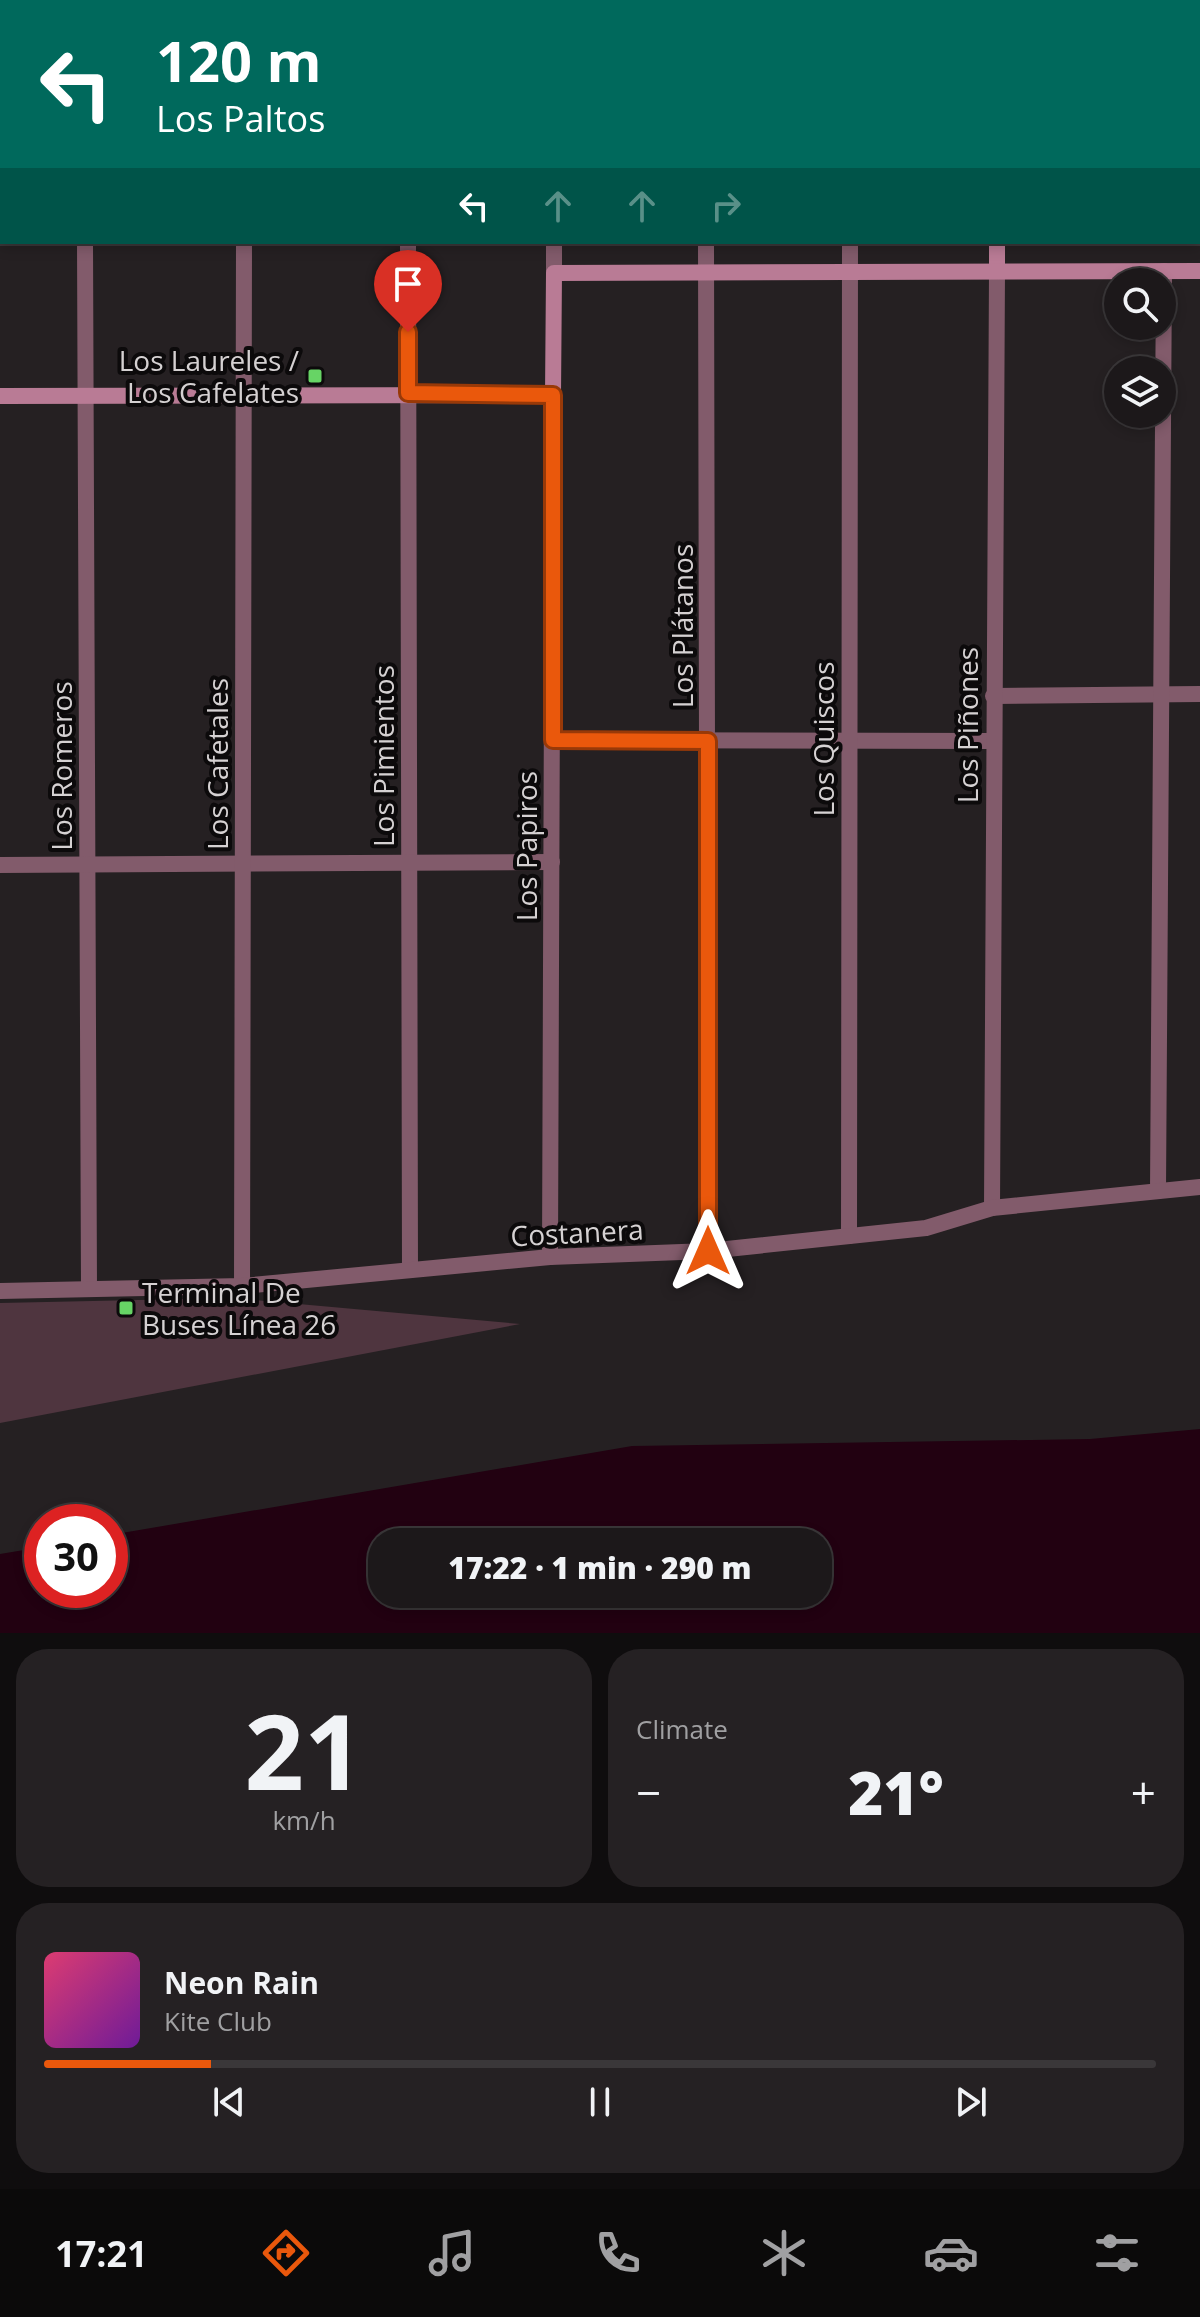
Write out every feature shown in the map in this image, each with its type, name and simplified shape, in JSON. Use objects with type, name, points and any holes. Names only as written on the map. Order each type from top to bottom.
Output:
[{"type":"street","name":"Los Romeros","points":[[85,244],[89,1289]]},
{"type":"street","name":"Los Cafetales","points":[[242,1286],[244,244]]},
{"type":"street","name":"Los Pimientos","points":[[408,244],[410,1270]]},
{"type":"street","name":"Los Papiros","points":[[550,1257],[554,244]]},
{"type":"street","name":"Los Plátanos","points":[[706,244],[708,1251]]},
{"type":"street","name":"Los Quiscos","points":[[849,1236],[850,244]]},
{"type":"street","name":"Los Piñones","points":[[992,1208],[992,741],[997,244]]},
{"type":"street","points":[[554,273],[1104,271]]},
{"type":"street","points":[[1176,271],[1200,271]]},
{"type":"street","points":[[1158,1191],[1164,340]]},
{"type":"street","points":[[0,396],[553,395]]},
{"type":"street","points":[[993,696],[1200,694]]},
{"type":"street","points":[[553,740],[992,741]]},
{"type":"street","points":[[0,865],[552,862]]},
{"type":"street","name":"Costanera","points":[[0,1291],[242,1286],[550,1257],[708,1251],[926,1228],[992,1208],[1200,1187]]},
{"type":"shaded area","points":[[231,1298],[520,1324],[0,1423],[0,1303]]},
{"type":"shaded area","points":[[1200,1429],[1200,1633],[0,1633],[0,1554],[24,1550],[24,1608],[128,1608],[128,1532],[632,1446],[1090,1439]]},
{"type":"place","name":"Los Laureles / Los Cafelates","points":[[315,376]]},
{"type":"place","name":"Terminal De Buses Línea 26","points":[[126,1308]]},
{"type":"route","points":[[408,332],[408,393],[553,395],[553,740],[708,741],[708,1251]]}]
